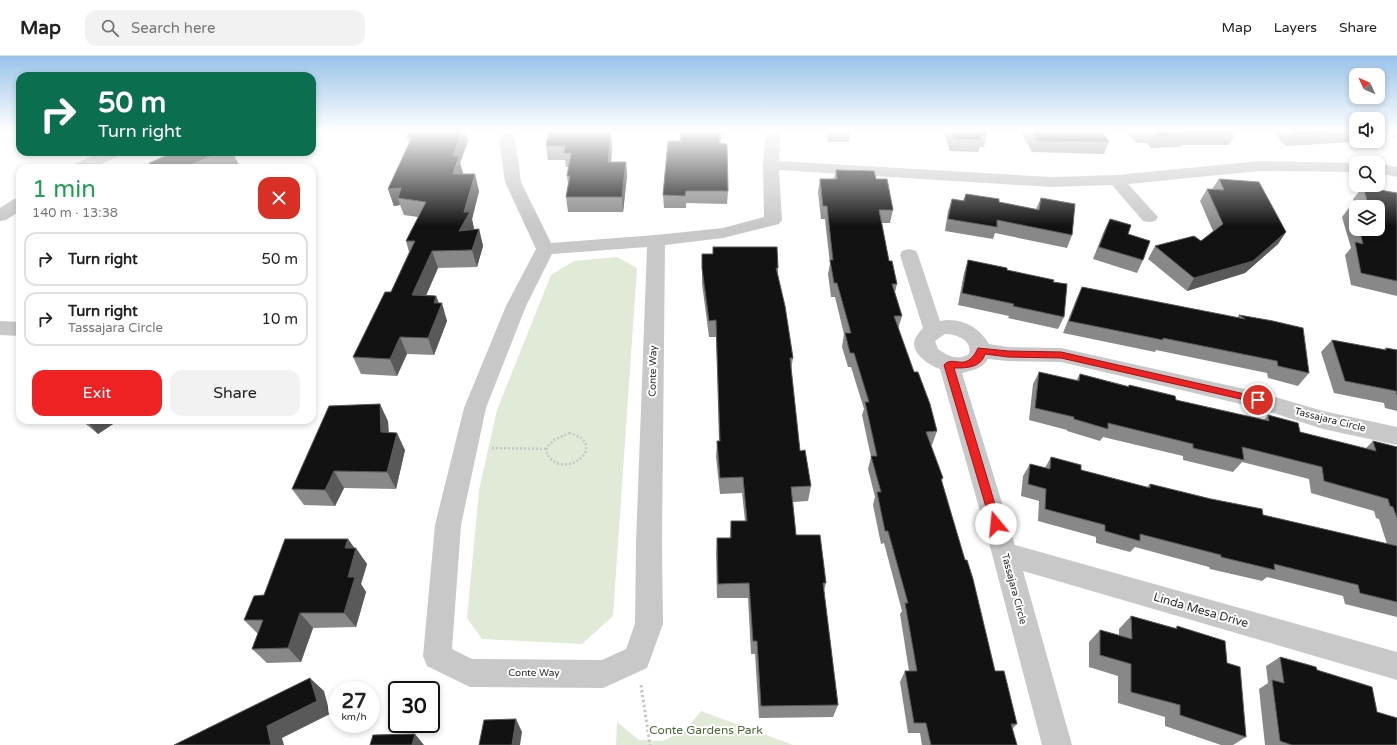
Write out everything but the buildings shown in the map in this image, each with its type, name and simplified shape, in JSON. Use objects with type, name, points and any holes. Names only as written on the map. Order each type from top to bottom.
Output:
[{"type":"street","points":[[510,162],[513,182],[545,249],[656,241],[723,233],[773,220],[771,162]]},
{"type":"street","points":[[771,166],[1052,182],[1116,180],[1260,166],[1349,167]]},
{"type":"street","points":[[1385,169],[1397,172]]},
{"type":"street","points":[[1116,180],[1149,216]]},
{"type":"street","points":[[0,216],[16,206]]},
{"type":"street","name":"Conte Way","points":[[545,249],[516,306],[475,408],[448,525],[437,656],[470,673],[603,674],[637,658],[649,624],[649,543],[656,241]]},
{"type":"street","points":[[909,255],[933,330]]},
{"type":"street","points":[[942,327],[951,327],[964,330],[974,336],[979,342],[982,351],[980,357],[975,362],[967,365],[949,365],[939,361],[929,353],[925,346],[925,340],[927,334],[933,330],[942,327]]},
{"type":"street","points":[[0,328],[16,329]]},
{"type":"street","name":"Tassajara Circle","points":[[982,351],[1008,354],[1061,355],[1258,400],[1323,420],[1397,436]]},
{"type":"street","name":"Tassajara Circle","points":[[949,365],[1005,554],[1057,745]]},
{"type":"street","name":"Linda Mesa Drive","points":[[1005,554],[1397,666]]},
{"type":"path","points":[[569,433],[579,435],[585,441],[587,449],[583,457],[575,463],[565,465],[555,463],[551,460],[548,457],[546,449],[551,441],[559,435],[569,433]]},
{"type":"path","points":[[492,448],[546,449]]},
{"type":"path","points":[[637,658],[650,745]]},
{"type":"green space","points":[[617,257],[637,268],[613,616],[582,644],[482,639],[467,618],[479,490],[497,410],[551,275],[574,261]]},
{"type":"green space","name":"Conte Gardens Park","points":[[701,711],[793,745],[616,745],[617,722],[639,740],[663,741],[685,730]]},
{"type":"route","points":[[996,524],[949,365],[959,366],[975,362],[980,357],[982,351],[1008,354],[1061,355],[1258,400]]}]
